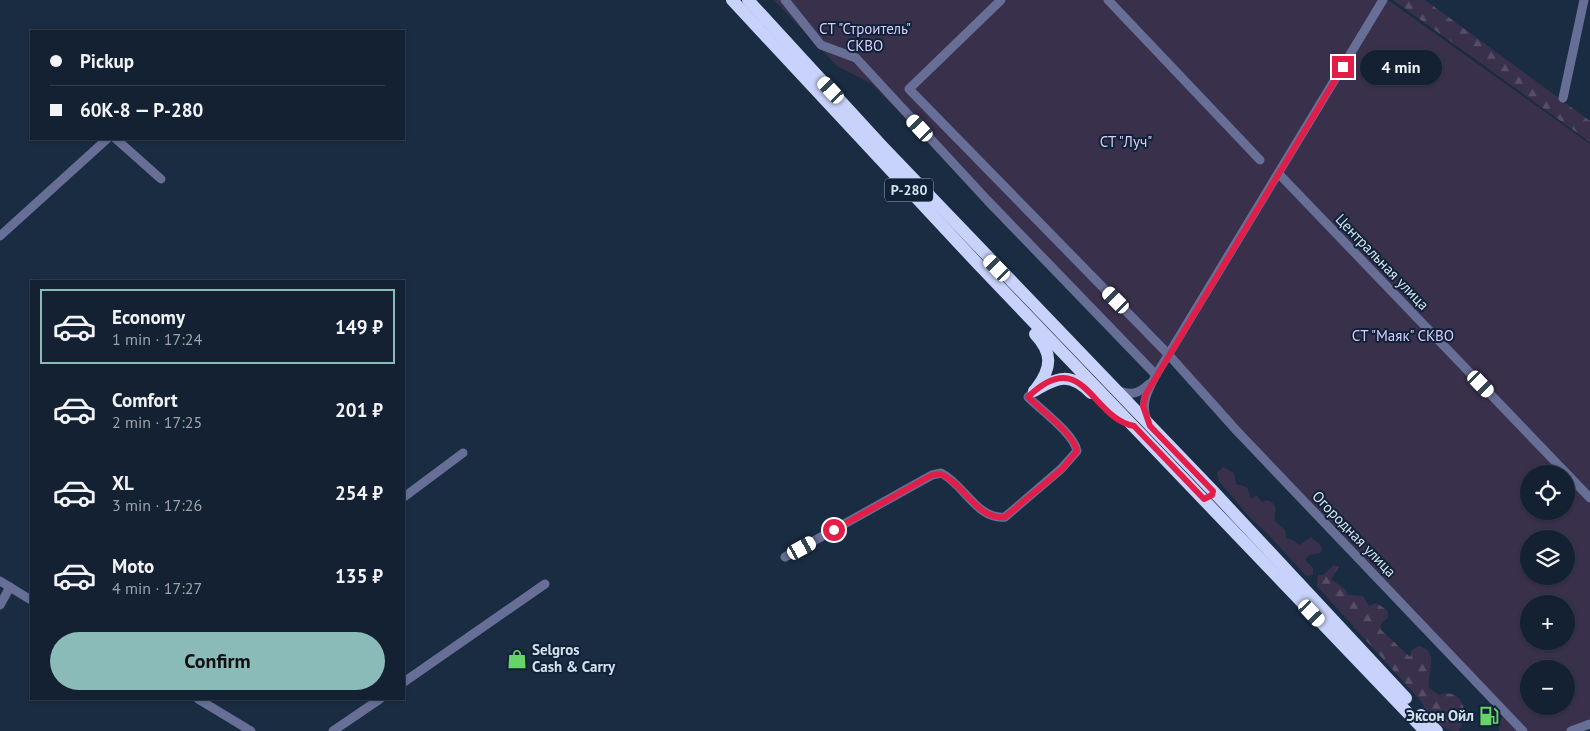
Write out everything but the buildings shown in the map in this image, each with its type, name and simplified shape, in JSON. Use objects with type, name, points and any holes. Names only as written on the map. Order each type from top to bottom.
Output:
[{"type":"highway","name":"Р-280","points":[[732,0],[1013,295],[1113,388],[1150,426],[1208,495],[1425,731]]},
{"type":"highway","name":"Р-280","points":[[748,0],[1013,295],[1134,426],[1208,495],[1437,731]]},
{"type":"highway","points":[[1013,295],[1006,303],[1047,350],[1049,358],[1046,371],[1034,391]]},
{"type":"highway","points":[[1034,391],[1052,381],[1071,379],[1087,389],[1120,423],[1134,426]]},
{"type":"street","points":[[785,0],[820,45],[856,58],[1154,379]]},
{"type":"street","name":"Огородная улица","points":[[1001,0],[909,89],[1168,354],[1236,430],[1523,731]]},
{"type":"street","points":[[1108,0],[1260,160]]},
{"type":"street","points":[[1150,426],[1143,406],[1154,379],[1383,0]]},
{"type":"street","points":[[1563,98],[1584,0]]},
{"type":"street","points":[[0,236],[106,140]]},
{"type":"street","points":[[117,140],[161,179]]},
{"type":"street","name":"Центральная улица","points":[[1279,174],[1590,498]]},
{"type":"street","points":[[1113,388],[1132,394],[1139,392],[1154,379]]},
{"type":"street","points":[[785,557],[932,475],[941,474],[948,477],[990,516],[1005,517],[1062,469],[1077,451],[1076,445],[1069,436],[1028,397],[1034,391]]},
{"type":"street","points":[[405,496],[463,453]]},
{"type":"street","points":[[0,581],[30,599]]},
{"type":"street","points":[[405,681],[545,584]]},
{"type":"street","points":[[0,605],[10,587]]},
{"type":"street","points":[[200,700],[252,731]]},
{"type":"street","points":[[333,731],[379,700]]},
{"type":"street","points":[[1570,731],[1590,724]]},
{"type":"green space","name":"СТ \"Луч\"","points":[[774,0],[1378,0],[1152,375],[872,84],[837,66]]},
{"type":"green space","name":"СТ \"Маяк\" СКВО","points":[[1388,0],[1590,144],[1590,722],[1568,731],[1499,731],[1499,722],[1505,714],[1168,361]]},
{"type":"green space","points":[[1393,0],[1425,0],[1590,121],[1590,142]]},
{"type":"green space","points":[[1223,467],[1234,473],[1236,484],[1247,487],[1251,499],[1256,495],[1262,502],[1266,500],[1275,506],[1275,521],[1285,530],[1286,538],[1293,540],[1299,545],[1311,537],[1320,544],[1322,549],[1320,553],[1309,555],[1305,560],[1313,568],[1313,575],[1306,576],[1268,534],[1249,517],[1219,481],[1217,473]]},
{"type":"green space","points":[[1334,565],[1339,567],[1331,579],[1346,590],[1348,595],[1363,596],[1369,606],[1376,603],[1387,610],[1388,618],[1382,622],[1380,629],[1410,657],[1412,650],[1419,646],[1429,653],[1431,664],[1429,688],[1439,695],[1454,695],[1462,704],[1464,718],[1458,731],[1446,728],[1436,721],[1420,700],[1317,586],[1318,575],[1323,575]]},
{"type":"place","name":"Selgros Cash & Carry","points":[[517,659]]},
{"type":"place","name":"Эксон Ойл","points":[[1489,716]]},
{"type":"route","points":[[834,530],[932,475],[941,474],[954,481],[990,516],[1005,517],[1062,469],[1077,451],[1076,445],[1069,436],[1028,397],[1034,391],[1062,378],[1080,383],[1120,423],[1134,426],[1204,499],[1212,495],[1213,491],[1150,426],[1144,414],[1143,406],[1146,394],[1168,354],[1343,67]]},
{"type":"park label","name":"СТ \"Строитель\" СКВО","points":[[865,38]]}]
